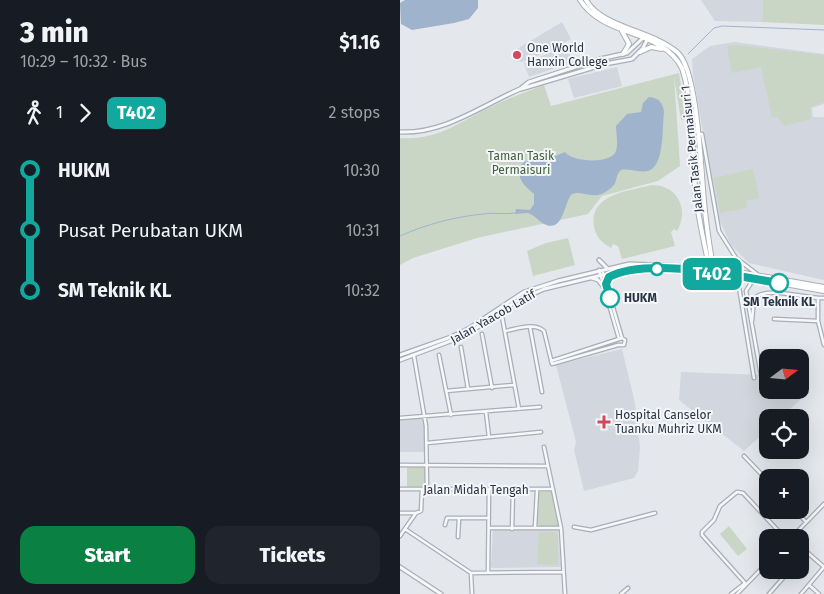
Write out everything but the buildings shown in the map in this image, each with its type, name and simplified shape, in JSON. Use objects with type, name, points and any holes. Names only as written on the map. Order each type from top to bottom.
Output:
[{"type":"main road","points":[[580,0],[585,8],[600,21],[622,31],[664,43]]},
{"type":"main road","name":"Jalan Tasik Permaisuri 1","points":[[586,0],[604,17],[664,43],[679,53],[685,63],[698,134],[711,268]]},
{"type":"main road","points":[[626,27],[671,52]]},
{"type":"main road","points":[[622,31],[630,44],[623,54]]},
{"type":"main road","points":[[640,52],[655,47],[671,52]]},
{"type":"main road","name":"Jalan Tasik Permaisuri 1","points":[[671,52],[682,68],[687,96],[699,212],[704,246],[711,268]]},
{"type":"main road","points":[[687,96],[692,96]]},
{"type":"main road","points":[[699,212],[704,211]]},
{"type":"main road","points":[[692,265],[705,262],[704,246]]},
{"type":"main road","points":[[711,258],[721,269]]},
{"type":"main road","points":[[685,269],[711,268],[738,277]]},
{"type":"main road","name":"Jalan Yaacob Latif","points":[[711,268],[824,286]]},
{"type":"main road","name":"Jalan Yaacob Latif","points":[[738,277],[824,291]]},
{"type":"street","points":[[520,89],[605,64],[632,59],[640,52],[645,38]]},
{"type":"street","points":[[400,132],[421,131],[443,126],[537,79],[623,54],[645,38]]},
{"type":"street","points":[[607,58],[631,56],[625,60]]},
{"type":"street","points":[[698,134],[702,134],[719,231],[736,258],[757,274]]},
{"type":"street","points":[[505,331],[530,327],[540,328],[544,331],[552,362],[619,341],[599,260],[607,268]]},
{"type":"street","name":"Jalan Yaacob Latif","points":[[400,355],[436,344],[468,329],[524,292],[607,268],[637,264],[692,265],[711,268]]},
{"type":"street","points":[[605,285],[612,275],[640,269]]},
{"type":"street","name":"Jalan Yaacob Latif","points":[[400,360],[464,336],[529,294],[587,278],[640,269],[685,269],[738,277]]},
{"type":"street","points":[[705,273],[738,281],[754,378]]},
{"type":"street","points":[[587,278],[598,280],[605,285]]},
{"type":"street","points":[[757,280],[747,287],[751,327],[759,365]]},
{"type":"street","points":[[751,327],[754,299],[762,294],[776,293],[824,298]]},
{"type":"street","points":[[818,298],[818,320],[824,345]]},
{"type":"street","points":[[502,311],[519,409]]},
{"type":"street","points":[[774,319],[818,320]]},
{"type":"street","points":[[530,327],[542,392]]},
{"type":"street","points":[[482,334],[492,388]]},
{"type":"street","points":[[461,347],[468,390]]},
{"type":"street","points":[[439,355],[451,415]]},
{"type":"street","points":[[414,356],[425,417],[427,490]]},
{"type":"street","points":[[446,391],[515,385]]},
{"type":"street","points":[[400,418],[540,407]]},
{"type":"street","points":[[486,412],[488,437]]},
{"type":"street","points":[[427,443],[541,432]]},
{"type":"street","points":[[544,447],[561,528],[565,594]]},
{"type":"street","points":[[744,456],[759,472]]},
{"type":"street","points":[[400,465],[548,466]]},
{"type":"street","name":"Jalan Midah Tengah","points":[[400,489],[553,489]]},
{"type":"street","points":[[400,536],[416,513],[422,508],[422,490]]},
{"type":"street","points":[[488,572],[489,490]]},
{"type":"street","points":[[512,529],[513,490]]},
{"type":"street","points":[[535,527],[537,490]]},
{"type":"street","points":[[745,583],[701,534],[714,520],[720,506],[737,492],[743,493],[777,529]]},
{"type":"street","points":[[799,529],[824,504]]},
{"type":"street","points":[[400,513],[416,513]]},
{"type":"street","points":[[574,526],[591,530],[655,513]]},
{"type":"street","points":[[446,525],[447,518],[489,518]]},
{"type":"street","points":[[458,537],[459,518]]},
{"type":"street","points":[[803,519],[806,522]]},
{"type":"street","points":[[489,528],[561,528]]},
{"type":"street","points":[[405,529],[472,573],[563,572]]},
{"type":"street","points":[[801,594],[824,567],[809,554]]},
{"type":"street","points":[[400,567],[441,594]]},
{"type":"street","points":[[730,594],[759,570]]},
{"type":"street","points":[[472,573],[472,594]]},
{"type":"street","points":[[769,594],[782,579]]},
{"type":"street","points":[[736,594],[745,583]]},
{"type":"street","points":[[809,585],[819,594]]},
{"type":"street","points":[[621,594],[628,588]]},
{"type":"shaded area","points":[[701,0],[763,0],[762,22],[715,21]]},
{"type":"shaded area","points":[[562,22],[571,39],[549,51],[522,62],[514,61],[512,52]]},
{"type":"shaded area","points":[[734,42],[824,54],[824,104],[812,108],[813,117],[824,117],[824,280],[749,263],[731,245],[718,217],[693,75],[692,59],[710,46]]},
{"type":"shaded area","points":[[567,46],[573,62],[529,77],[524,63]]},
{"type":"shaded area","points":[[617,67],[622,86],[574,98],[568,79]]},
{"type":"shaded area","name":"Hospital Canselor Tuanku Muhriz UKM","points":[[622,349],[635,403],[640,448],[638,471],[634,478],[584,491],[574,450],[576,442],[556,365]]},
{"type":"shaded area","points":[[681,372],[759,375],[759,399],[801,399],[790,409],[759,409],[759,437],[744,451],[679,400]]},
{"type":"shaded area","points":[[424,418],[424,452],[400,452],[400,419]]},
{"type":"shaded area","points":[[493,530],[558,530],[561,567],[491,567]]},
{"type":"green space","points":[[763,0],[824,0],[824,25],[762,22]]},
{"type":"green space","points":[[736,45],[824,55],[824,102],[810,107],[811,119],[785,126],[777,117],[772,117],[761,67],[732,73],[727,46]]},
{"type":"green space","name":"Taman Tasik Permaisuri","points":[[679,73],[686,119],[681,120],[674,77],[680,166],[658,181],[602,196],[588,214],[477,238],[413,258],[400,265],[400,138],[414,138],[439,133],[503,101],[544,85],[551,106]]},
{"type":"green space","points":[[753,169],[759,198],[746,201],[747,208],[720,213],[714,178]]},
{"type":"green space","points":[[652,185],[668,189],[679,200],[682,215],[681,223],[677,231],[674,229],[671,232],[675,246],[622,259],[618,246],[613,244],[611,248],[602,242],[596,234],[594,216],[597,207],[612,196],[622,192]]},
{"type":"green space","points":[[568,238],[575,265],[533,276],[527,251],[546,243]]},
{"type":"green space","points":[[407,466],[426,466],[426,488],[407,489]]},
{"type":"green space","points":[[551,491],[559,526],[539,526],[537,523],[538,492]]},
{"type":"green space","points":[[729,526],[747,549],[738,556],[720,534]]},
{"type":"green space","points":[[539,532],[555,532],[558,535],[558,565],[537,564]]},
{"type":"water","points":[[405,0],[478,0],[478,8],[469,19],[412,30],[401,24],[400,3]]},
{"type":"water","points":[[649,97],[660,102],[664,112],[662,145],[657,162],[653,168],[648,171],[621,170],[614,185],[600,195],[572,194],[560,221],[556,225],[544,224],[528,213],[515,214],[516,209],[530,210],[534,204],[534,194],[522,183],[519,175],[520,166],[524,162],[546,156],[548,159],[565,152],[582,160],[598,160],[611,157],[617,147],[616,126],[627,114],[641,112],[643,103]]},
{"type":"waterway","points":[[688,54],[714,28],[722,26],[824,30]]},
{"type":"waterway","points":[[400,236],[430,225],[462,217],[487,213],[515,213]]},
{"type":"bus line","name":"T402","points":[[610,298],[606,284],[609,277],[640,269],[685,269],[779,283]]},
{"type":"place","name":"One World Hanxin College","points":[[517,55]]},
{"type":"place","name":"SM Teknik KL","points":[[779,283]]},
{"type":"place","name":"HUKM","points":[[610,298]]},
{"type":"place","name":"Hospital Canselor Tuanku Muhriz UKM","points":[[604,422]]}]
